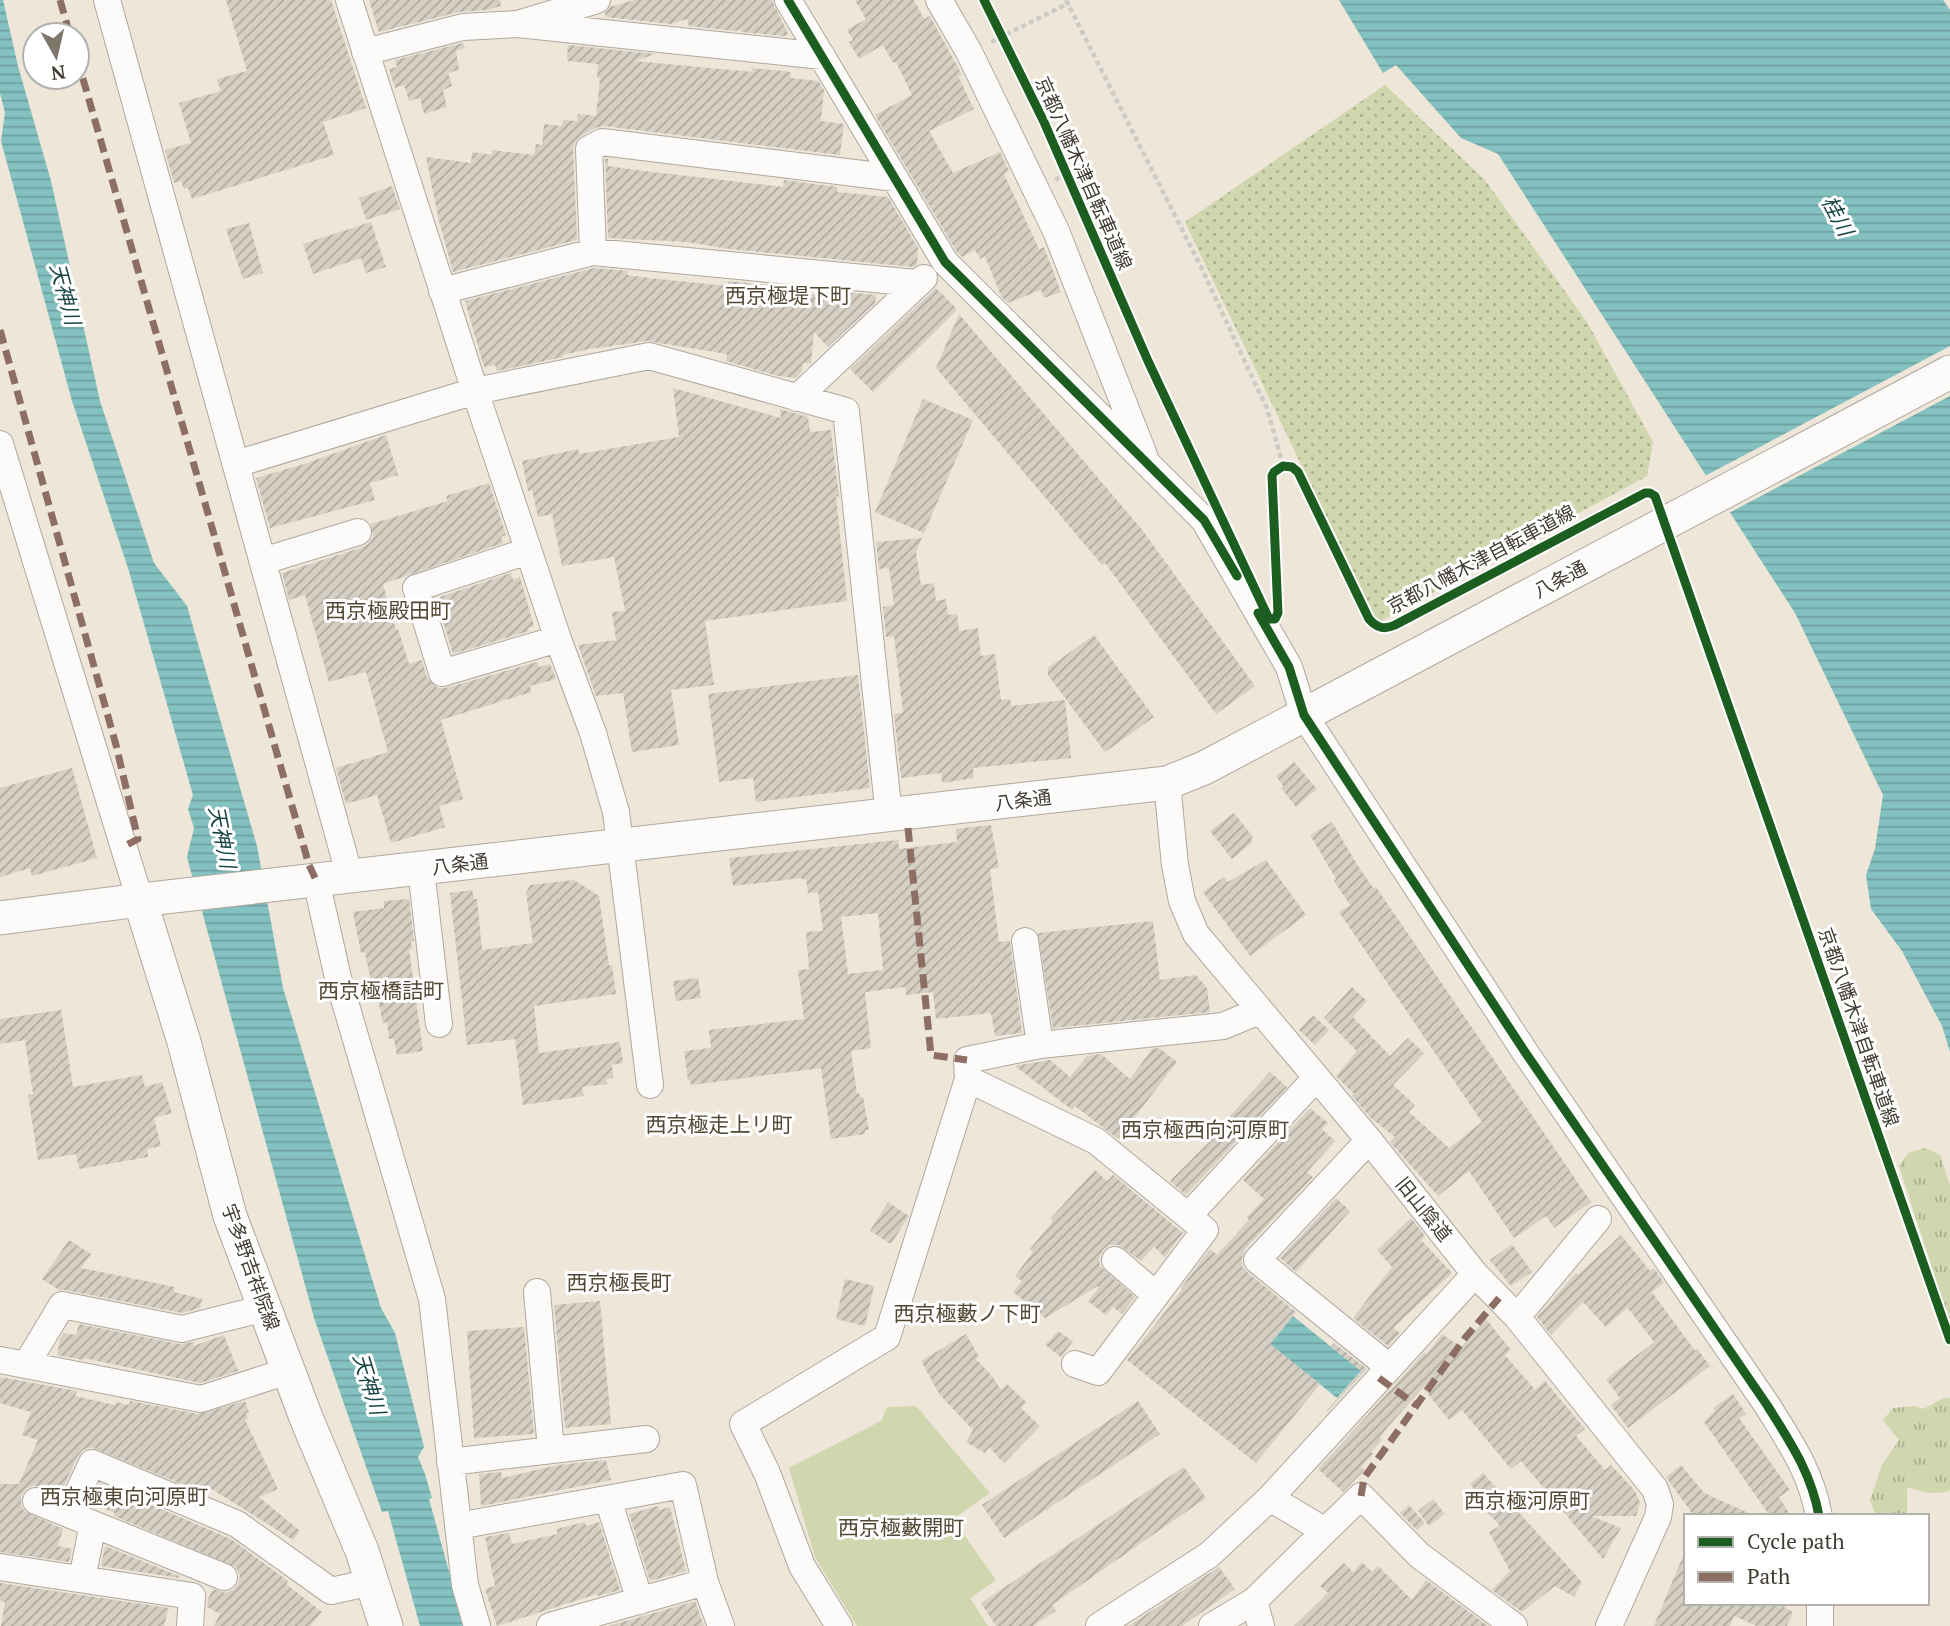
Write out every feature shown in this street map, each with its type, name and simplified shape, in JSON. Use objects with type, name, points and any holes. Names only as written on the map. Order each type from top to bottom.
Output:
[{"type":"main road","name":"八条通","points":[[0,918],[1167,783],[1204,768],[1950,372]]},
{"type":"main road","name":"宇多野吉祥院線","points":[[155,899],[184,1042],[230,1216],[362,1551],[386,1626]]},
{"type":"street","points":[[107,0],[350,877]]},
{"type":"street","points":[[349,0],[442,291],[528,551],[597,747],[616,812],[650,1085]]},
{"type":"street","points":[[519,24],[597,0]]},
{"type":"street","points":[[788,0],[945,262],[1204,520],[1314,710],[1525,1052],[1767,1405],[1804,1464],[1819,1514]]},
{"type":"street","points":[[939,0],[969,52],[1056,231],[1149,466]]},
{"type":"street","points":[[365,52],[463,26],[519,24],[822,56]]},
{"type":"street","points":[[593,252],[589,149],[602,142],[895,178]]},
{"type":"street","points":[[442,291],[593,252],[916,284]]},
{"type":"street","points":[[797,398],[916,284],[945,262]]},
{"type":"street","points":[[236,464],[475,391],[649,356],[846,411],[888,816]]},
{"type":"street","points":[[0,444],[155,899]]},
{"type":"street","points":[[262,561],[358,532]]},
{"type":"street","points":[[528,551],[416,588],[442,673],[558,639]]},
{"type":"street","name":"旧山陰道","points":[[1167,783],[1175,865],[1182,901],[1196,934],[1369,1140],[1475,1274],[1517,1317],[1655,1489],[1660,1504],[1654,1529],[1609,1626]]},
{"type":"street","points":[[421,869],[439,1024]]},
{"type":"street","points":[[308,881],[432,1299],[465,1584],[477,1626]]},
{"type":"street","points":[[1025,941],[1040,1045]]},
{"type":"street","points":[[839,1626],[802,1566],[767,1473],[743,1424],[887,1337],[968,1079],[967,1060],[1040,1045],[1223,1026],[1259,1011]]},
{"type":"street","points":[[1189,1215],[1316,1078]]},
{"type":"street","points":[[968,1079],[1097,1140],[1205,1230],[1098,1373],[1075,1364]]},
{"type":"street","points":[[1369,1140],[1257,1260],[1389,1367]]},
{"type":"street","points":[[1517,1317],[1598,1219]]},
{"type":"street","points":[[1115,1260],[1156,1295]]},
{"type":"street","points":[[1099,1626],[1209,1555],[1270,1498],[1475,1274]]},
{"type":"street","points":[[537,1293],[551,1450]]},
{"type":"street","points":[[26,1365],[62,1304],[182,1329],[265,1308]]},
{"type":"street","points":[[0,1360],[201,1399],[289,1371]]},
{"type":"street","points":[[450,1462],[646,1439]]},
{"type":"street","points":[[68,1514],[92,1463],[237,1524],[331,1591],[372,1582]]},
{"type":"street","points":[[458,1526],[683,1485],[705,1582],[721,1626]]},
{"type":"street","points":[[1212,1626],[1257,1613],[1325,1531],[1361,1496],[1419,1555],[1514,1626]]},
{"type":"street","points":[[1270,1498],[1325,1531]]},
{"type":"street","points":[[608,1499],[640,1601]]},
{"type":"street","points":[[36,1501],[224,1577]]},
{"type":"street","points":[[82,1579],[93,1524]]},
{"type":"street","points":[[190,1626],[196,1566]]},
{"type":"street","points":[[0,1567],[192,1596]]},
{"type":"street","points":[[550,1626],[705,1582]]},
{"type":"street","points":[[1820,1605],[1820,1626]]},
{"type":"path","points":[[998,39],[1067,2],[1202,269],[1267,408],[1283,466]]},
{"type":"path","points":[[997,27],[998,39],[1008,50]]},
{"type":"path","points":[[1274,472],[1283,466],[1295,468]]},
{"type":"green space","points":[[1385,85],[1485,180],[1587,322],[1653,442],[1647,476],[1377,623],[1185,222]]},
{"type":"green space","points":[[1925,1148],[1940,1155],[1950,1185],[1950,1324],[1899,1166],[1908,1153]]},
{"type":"green space","points":[[1944,1398],[1950,1398],[1950,1490],[1933,1493],[1907,1487],[1905,1514],[1875,1514],[1870,1500],[1882,1465],[1899,1440],[1883,1420],[1893,1408],[1915,1406],[1923,1409]]},
{"type":"green space","points":[[916,1406],[990,1493],[953,1519],[996,1580],[970,1598],[988,1626],[857,1626],[815,1557],[789,1468],[881,1421],[887,1407]]},
{"type":"water","name":"天神川","points":[[0,0],[3,0],[21,76],[21,91],[25,91],[51,181],[100,401],[154,563],[187,606],[257,846],[283,988],[381,1308],[395,1333],[424,1447],[418,1457],[432,1498],[429,1499],[464,1626],[420,1626],[388,1511],[382,1512],[315,1321],[187,857],[194,828],[188,809],[193,795],[128,568],[72,401],[1,141],[5,113],[0,93]]},
{"type":"water","name":"桂川","points":[[1339,0],[1943,0],[1950,10],[1950,1052],[1942,1026],[1902,951],[1871,909],[1866,875],[1875,849],[1883,795],[1795,613],[1498,154],[1461,138],[1396,65],[1383,73]]},
{"type":"water","points":[[1293,1316],[1361,1371],[1337,1398],[1270,1344]]},
{"type":"pier","points":[[1950,346],[1950,396],[1727,514],[1703,477]]},
{"type":"building","points":[[226,0],[331,0],[366,108],[323,122],[334,155],[192,199],[188,188],[184,189],[181,181],[174,183],[165,150],[191,143],[179,103],[221,91],[217,79],[247,71]]},
{"type":"building","points":[[369,0],[500,0],[501,6],[459,12],[379,32]]},
{"type":"building","points":[[634,0],[772,0],[788,34],[785,36],[741,32],[741,29],[735,31],[689,26],[687,19],[671,24],[606,17],[605,13],[610,7]]},
{"type":"building","points":[[855,0],[914,0],[924,19],[930,16],[962,75],[958,76],[974,109],[929,131],[953,173],[1000,152],[1009,171],[1004,174],[1039,249],[1044,247],[1061,292],[1044,298],[1041,290],[1008,303],[1001,296],[985,256],[980,259],[975,250],[962,257],[957,252],[875,115],[912,95],[896,62],[893,63],[883,45],[859,59],[849,42],[853,40],[847,30],[866,19]]},
{"type":"building","points":[[463,43],[465,48],[456,51],[459,70],[448,73],[452,86],[443,90],[447,107],[424,114],[420,98],[409,101],[404,85],[395,88],[389,69],[397,67],[395,60]]},
{"type":"building","points":[[568,45],[656,54],[634,61],[753,72],[752,68],[791,72],[790,78],[818,81],[824,90],[821,121],[844,124],[840,155],[604,126],[595,128],[581,136],[573,149],[577,240],[453,272],[426,157],[471,163],[472,152],[492,155],[492,150],[534,155],[536,144],[542,145],[544,124],[562,126],[563,120],[577,121],[578,114],[596,116],[600,78],[597,78],[598,64],[567,61]]},
{"type":"building","points":[[605,158],[608,159],[608,166],[644,171],[783,187],[784,180],[837,187],[837,192],[888,197],[918,248],[917,265],[913,267],[730,249],[687,242],[608,238]]},
{"type":"building","points":[[392,186],[400,209],[366,220],[359,198]]},
{"type":"building","points":[[371,222],[386,267],[366,273],[361,258],[313,274],[303,244]]},
{"type":"building","points":[[249,223],[263,273],[243,279],[226,229]]},
{"type":"building","points":[[594,268],[628,271],[627,275],[649,278],[728,286],[728,281],[810,289],[809,294],[844,297],[845,292],[876,295],[875,303],[828,347],[814,332],[811,363],[803,363],[802,371],[796,378],[778,376],[726,361],[727,354],[647,341],[590,349],[497,371],[495,365],[484,367],[465,301]]},
{"type":"building","points":[[936,288],[956,311],[873,392],[850,369]]},
{"type":"building","points":[[959,314],[1143,531],[1255,686],[1216,714],[1105,563],[1102,565],[936,368]]},
{"type":"building","points":[[673,388],[781,418],[780,409],[808,417],[810,432],[831,430],[847,601],[705,621],[714,685],[671,690],[679,745],[632,752],[623,693],[596,696],[578,645],[616,640],[612,612],[625,611],[614,557],[562,566],[552,514],[538,517],[532,490],[528,491],[522,461],[578,449],[579,454],[679,437]]},
{"type":"building","points":[[923,399],[973,420],[924,533],[875,512]]},
{"type":"building","points":[[386,435],[398,475],[370,483],[375,500],[270,528],[256,478]]},
{"type":"building","points":[[489,483],[506,535],[501,537],[503,543],[383,584],[396,630],[398,629],[409,664],[422,660],[427,678],[438,688],[537,662],[539,667],[550,664],[556,679],[530,686],[531,692],[441,720],[463,799],[439,806],[445,827],[391,843],[377,795],[346,804],[336,768],[388,752],[366,672],[329,682],[305,595],[289,600],[282,573],[363,547],[373,536],[371,524],[448,501],[446,496]]},
{"type":"building","points":[[922,538],[916,552],[921,585],[934,583],[936,601],[946,599],[948,615],[957,614],[959,631],[978,628],[981,656],[995,654],[1001,700],[1010,699],[1011,706],[1065,700],[1071,758],[973,768],[974,778],[942,783],[941,773],[901,778],[894,714],[903,713],[894,636],[886,637],[883,607],[894,605],[889,568],[879,569],[876,542]]},
{"type":"building","points":[[511,573],[513,580],[520,577],[534,626],[528,628],[529,631],[453,654],[438,605],[442,604],[440,597]]},
{"type":"building","points":[[1094,635],[1154,717],[1105,752],[1048,675],[1048,668]]},
{"type":"building","points":[[858,675],[870,788],[756,802],[753,778],[719,782],[708,694]]},
{"type":"building","points":[[1294,762],[1317,789],[1296,807],[1281,788],[1284,787],[1276,776]]},
{"type":"building","points":[[72,768],[97,858],[32,876],[30,868],[0,877],[0,788]]},
{"type":"building","points":[[1234,813],[1253,837],[1253,842],[1232,859],[1210,831]]},
{"type":"building","points":[[1332,822],[1358,866],[1374,889],[1376,887],[1591,1202],[1554,1228],[1546,1216],[1514,1238],[1469,1171],[1438,1196],[1390,1142],[1395,1137],[1371,1118],[1352,1096],[1354,1094],[1336,1076],[1357,1051],[1324,1018],[1352,987],[1367,1001],[1353,1017],[1390,1056],[1408,1038],[1424,1053],[1393,1085],[1415,1105],[1409,1112],[1449,1148],[1482,1122],[1339,912],[1350,905],[1310,835]]},
{"type":"building","points":[[991,825],[999,868],[990,869],[999,942],[1010,941],[1022,1033],[995,1036],[991,1013],[936,1019],[933,992],[906,995],[905,987],[865,992],[871,1048],[851,1051],[857,1094],[863,1097],[869,1130],[865,1130],[865,1134],[831,1139],[821,1068],[691,1085],[684,1051],[711,1048],[709,1030],[804,1019],[798,970],[809,969],[806,932],[823,931],[818,892],[808,893],[806,879],[733,886],[729,858],[898,840],[899,849],[957,842],[956,829]],"holes":[[[878,913],[883,970],[848,974],[841,917]]]},
{"type":"building","points":[[1266,860],[1306,915],[1250,956],[1203,892],[1224,877],[1228,882]]},
{"type":"building","points":[[574,880],[599,896],[609,966],[612,965],[616,994],[534,1006],[539,1053],[620,1042],[623,1063],[612,1065],[613,1078],[606,1079],[607,1084],[582,1087],[584,1096],[523,1105],[515,1039],[467,1045],[450,893],[472,890],[474,899],[477,899],[482,950],[533,943],[526,893],[530,885]]},
{"type":"building","points":[[409,899],[414,941],[411,941],[412,949],[409,949],[423,1051],[397,1055],[394,1039],[389,1039],[387,1022],[383,1023],[365,952],[361,953],[353,912],[384,908],[384,901]]},
{"type":"building","points":[[1153,921],[1160,980],[1196,975],[1207,988],[1210,1012],[1053,1028],[1038,933]]},
{"type":"building","points":[[698,978],[701,998],[676,1001],[673,981]]},
{"type":"building","points":[[61,1010],[73,1087],[142,1075],[145,1087],[162,1082],[172,1113],[154,1118],[161,1146],[147,1149],[148,1157],[79,1169],[76,1154],[38,1160],[28,1095],[33,1094],[25,1040],[0,1044],[0,1019]]},
{"type":"building","points":[[1313,1015],[1329,1030],[1315,1045],[1299,1030]]},
{"type":"building","points":[[1159,1048],[1177,1062],[1118,1139],[1075,1106],[1072,1110],[1015,1066],[1050,1060],[1070,1077],[1087,1056],[1101,1054],[1130,1079],[1152,1049]]},
{"type":"building","points":[[1270,1072],[1287,1087],[1186,1195],[1170,1181],[1208,1143]]},
{"type":"building","points":[[1310,1108],[1328,1123],[1322,1129],[1335,1141],[1307,1172],[1313,1177],[1245,1249],[1242,1266],[1296,1312],[1270,1344],[1320,1384],[1256,1463],[1127,1360],[1182,1290],[1210,1249],[1217,1255],[1249,1220],[1247,1217],[1264,1199],[1243,1180]]},
{"type":"building","points":[[1095,1170],[1107,1181],[1113,1175],[1183,1233],[1165,1257],[1154,1247],[1141,1261],[1119,1245],[1109,1245],[1103,1250],[1099,1258],[1100,1266],[1135,1297],[1122,1314],[1113,1307],[1106,1315],[1088,1301],[1098,1286],[1045,1318],[1013,1292],[1022,1281],[1015,1276],[1033,1252],[1030,1249],[1053,1221],[1051,1218]]},
{"type":"building","points":[[1336,1198],[1350,1211],[1296,1272],[1280,1258]]},
{"type":"building","points":[[888,1202],[909,1216],[891,1244],[870,1231]]},
{"type":"building","points":[[1411,1218],[1425,1236],[1421,1240],[1452,1273],[1393,1328],[1400,1333],[1388,1346],[1353,1318],[1392,1267],[1377,1250]]},
{"type":"building","points":[[1621,1235],[1650,1271],[1654,1268],[1664,1283],[1652,1292],[1695,1351],[1697,1349],[1710,1366],[1628,1428],[1611,1405],[1620,1398],[1606,1379],[1654,1342],[1630,1311],[1627,1308],[1606,1327],[1583,1302],[1551,1335],[1537,1317],[1576,1273],[1578,1275]]},
{"type":"building","points":[[69,1240],[91,1254],[81,1268],[175,1287],[174,1292],[202,1299],[200,1308],[182,1313],[59,1290],[42,1279]]},
{"type":"building","points":[[1512,1244],[1532,1272],[1511,1286],[1490,1260]]},
{"type":"building","points":[[845,1279],[874,1286],[865,1326],[836,1319]]},
{"type":"building","points":[[600,1301],[611,1424],[565,1428],[554,1305]]},
{"type":"building","points":[[1486,1319],[1511,1350],[1505,1355],[1535,1390],[1545,1381],[1585,1429],[1576,1436],[1605,1470],[1611,1465],[1635,1491],[1640,1503],[1636,1516],[1591,1516],[1621,1528],[1603,1559],[1521,1461],[1511,1469],[1462,1410],[1449,1420],[1423,1388],[1386,1429],[1380,1438],[1382,1440],[1371,1452],[1373,1454],[1361,1467],[1365,1470],[1343,1492],[1318,1469],[1425,1352],[1427,1354],[1442,1334],[1461,1347]]},
{"type":"building","points":[[79,1324],[179,1344],[194,1342],[193,1346],[224,1335],[238,1371],[200,1383],[84,1358],[57,1355],[64,1333],[76,1335]]},
{"type":"building","points":[[524,1327],[534,1434],[474,1438],[467,1331]]},
{"type":"building","points":[[1058,1331],[1073,1341],[1061,1357],[1045,1345]]},
{"type":"building","points":[[966,1334],[979,1357],[976,1359],[1001,1390],[1007,1384],[1026,1402],[1021,1408],[1040,1426],[1004,1463],[989,1447],[985,1453],[966,1442],[973,1430],[940,1395],[921,1361]]},
{"type":"building","points":[[1334,1343],[1367,1369],[1327,1412],[1361,1371],[1331,1347]]},
{"type":"building","points":[[0,1377],[77,1391],[75,1396],[115,1405],[116,1402],[129,1405],[130,1401],[198,1414],[245,1401],[249,1412],[246,1413],[248,1419],[245,1420],[278,1489],[259,1497],[300,1531],[293,1540],[207,1486],[203,1493],[91,1447],[78,1456],[60,1494],[34,1485],[26,1489],[21,1496],[24,1511],[63,1529],[58,1546],[72,1549],[69,1562],[0,1552],[0,1484],[19,1484],[38,1440],[22,1435],[31,1412],[0,1403]]},
{"type":"building","points":[[1733,1394],[1746,1414],[1739,1418],[1790,1490],[1779,1497],[1790,1514],[1769,1514],[1704,1422],[1715,1411],[1713,1408]]},
{"type":"building","points":[[1138,1401],[1160,1434],[1004,1538],[982,1505]]},
{"type":"building","points":[[606,1460],[611,1480],[481,1506],[479,1474],[501,1472],[502,1478],[558,1465]]},
{"type":"building","points":[[1681,1465],[1704,1493],[1751,1514],[1693,1514],[1666,1477]]},
{"type":"building","points":[[1184,1467],[1206,1498],[1052,1605],[1056,1611],[1033,1626],[996,1626],[981,1603]]},
{"type":"building","points":[[1483,1473],[1582,1582],[1574,1597],[1555,1586],[1522,1612],[1492,1590],[1510,1571],[1489,1532],[1500,1526],[1477,1501],[1481,1497],[1470,1484]]},
{"type":"building","points":[[100,1483],[231,1539],[288,1581],[286,1584],[322,1612],[310,1626],[214,1626],[220,1614],[207,1607],[208,1599],[213,1589],[226,1593],[234,1589],[240,1576],[236,1567],[114,1516],[115,1513],[91,1503]]},
{"type":"building","points":[[1433,1499],[1445,1514],[1429,1526],[1418,1511]]},
{"type":"building","points":[[1409,1505],[1425,1523],[1417,1530],[1400,1513]]},
{"type":"building","points":[[658,1506],[659,1510],[670,1507],[686,1571],[650,1581],[629,1514]]},
{"type":"building","points":[[585,1522],[586,1526],[599,1522],[620,1590],[598,1596],[597,1594],[497,1626],[485,1589],[495,1586],[485,1537],[509,1533],[512,1544],[558,1534],[556,1529]]},
{"type":"building","points":[[105,1546],[179,1576],[179,1578],[101,1566]]},
{"type":"building","points":[[1684,1553],[1684,1605],[1784,1605],[1793,1612],[1787,1626],[1757,1626],[1734,1616],[1730,1626],[1654,1626]]},
{"type":"building","points":[[1362,1562],[1372,1572],[1378,1566],[1412,1600],[1426,1580],[1488,1626],[1294,1626],[1328,1593],[1320,1586],[1344,1563],[1353,1572]]},
{"type":"building","points":[[1219,1567],[1235,1589],[1182,1626],[1128,1626]]},
{"type":"building","points":[[0,1583],[169,1608],[164,1626],[1,1626],[5,1602],[0,1601]]},
{"type":"building","points":[[695,1601],[704,1626],[608,1626],[644,1616]]},
{"type":"marked path","points":[[60,0],[66,21]]},
{"type":"marked path","points":[[86,91],[309,865],[316,880]]},
{"type":"marked path","points":[[0,330],[116,745],[138,839],[123,847]]},
{"type":"marked path","points":[[908,828],[931,1055],[967,1060]]},
{"type":"marked path","points":[[1361,1496],[1364,1478],[1465,1338],[1499,1298]]},
{"type":"marked path","points":[[1379,1378],[1416,1405]]},
{"type":"cycle path","points":[[788,0],[945,262],[1204,520],[1237,576]]},
{"type":"cycle path","name":"京都八幡木津自転車道線","points":[[984,0],[1044,122],[1148,361],[1269,619],[1275,619],[1278,613],[1272,476],[1283,466],[1292,467],[1298,472],[1369,619],[1384,628],[1395,625],[1645,493],[1655,496],[1950,1340]]},
{"type":"cycle path","points":[[1258,613],[1289,667],[1304,715],[1525,1052],[1767,1405],[1805,1471],[1818,1514]]},
{"type":"district","name":"西京極堤下町","points":[[788,296]]},
{"type":"district","name":"西京極殿田町","points":[[388,611]]},
{"type":"district","name":"西京極橋詰町","points":[[381,991]]},
{"type":"district","name":"西京極走上リ町","points":[[719,1125]]},
{"type":"district","name":"西京極西向河原町","points":[[1205,1130]]},
{"type":"district","name":"西京極長町","points":[[619,1283]]},
{"type":"district","name":"西京極藪ノ下町","points":[[967,1314]]},
{"type":"district","name":"西京極東向河原町","points":[[124,1497]]},
{"type":"district","name":"西京極河原町","points":[[1527,1501]]},
{"type":"district","name":"西京極藪開町","points":[[901,1528]]}]
